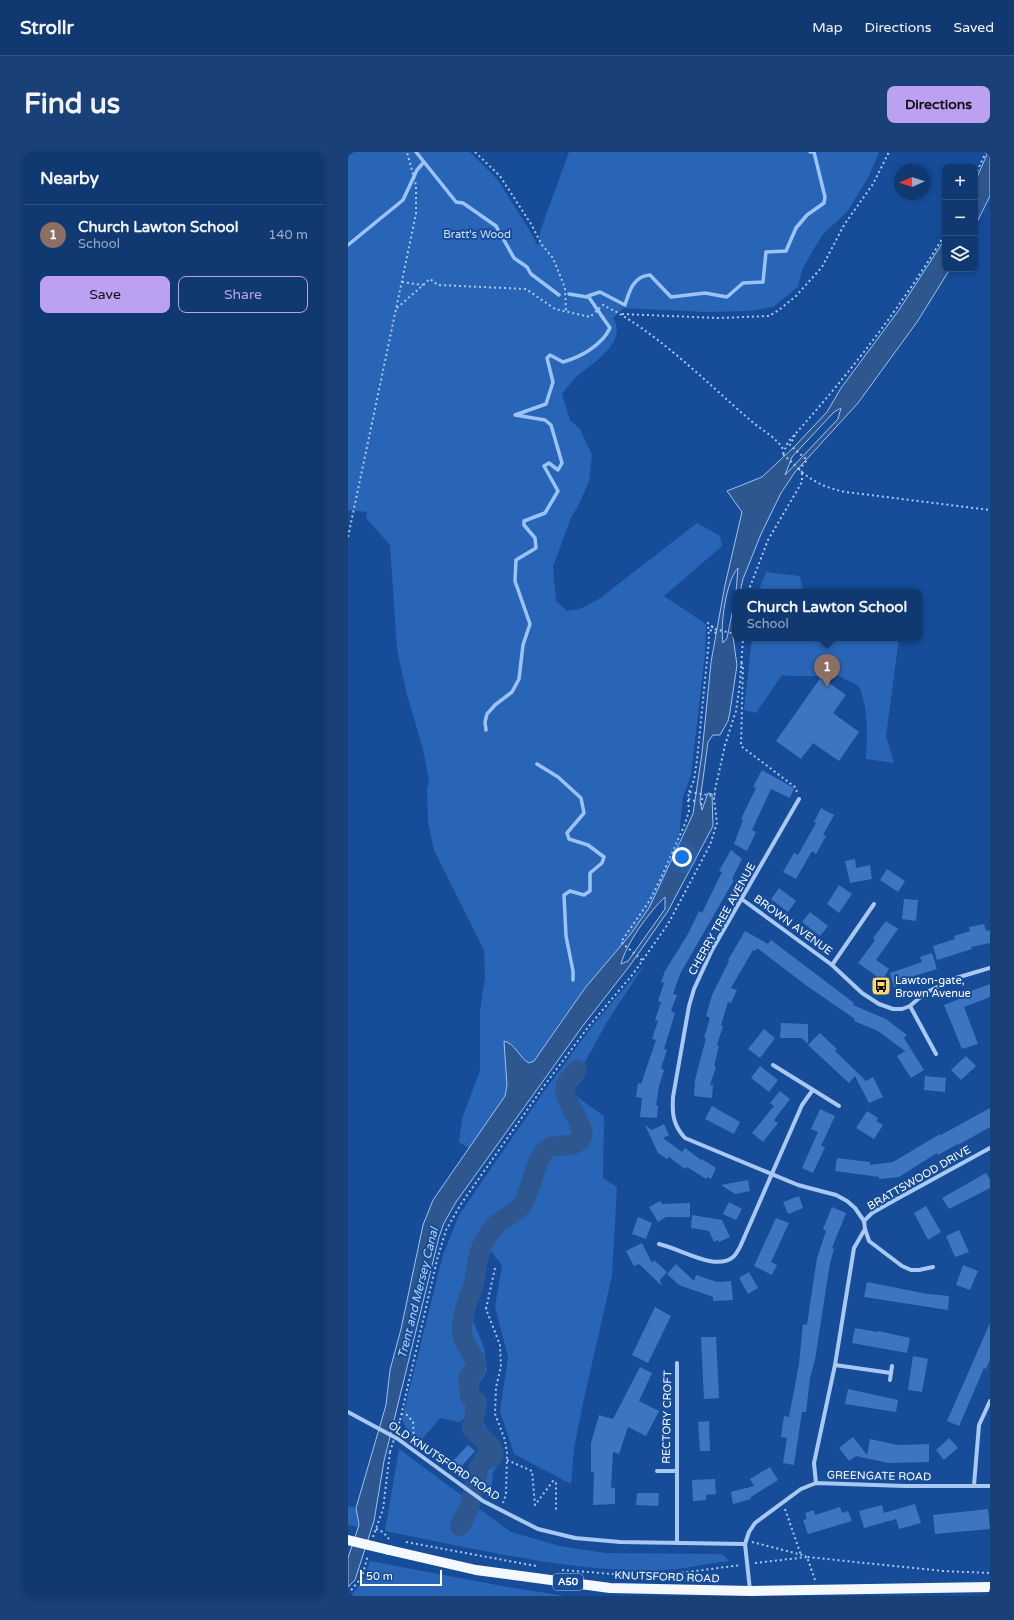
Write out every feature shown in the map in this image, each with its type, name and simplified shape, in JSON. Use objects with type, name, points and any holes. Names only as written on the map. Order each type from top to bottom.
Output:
[{"type":"main road","name":"KNUTSFORD ROAD","points":[[348,1540],[476,1570],[610,1588],[751,1591],[990,1587]]},
{"type":"street","name":"CHERRY TREE AVENUE","points":[[799,799],[743,900],[712,950],[694,989],[689,1006],[672,1112],[674,1122],[685,1138],[798,1185],[836,1195],[856,1208],[864,1221]]},
{"type":"street","name":"BROWN AVENUE","points":[[743,900],[832,965],[862,993],[879,1004],[893,1010],[910,1006]]},
{"type":"street","name":"BROWN AVENUE","points":[[832,965],[874,904]]},
{"type":"street","points":[[936,1054],[910,1006],[925,993],[956,978],[990,968]]},
{"type":"street","points":[[773,1065],[839,1106]]},
{"type":"street","points":[[659,1244],[672,1246],[708,1261],[726,1261],[733,1257],[740,1247],[802,1105],[812,1090]]},
{"type":"street","name":"BRATTSWOOD DRIVE","points":[[933,1267],[911,1270],[902,1266],[869,1241],[864,1221],[872,1213],[990,1148]]},
{"type":"street","points":[[816,1483],[814,1463],[835,1365],[854,1248],[865,1229]]},
{"type":"street","name":"RECTORY CROFT","points":[[677,1363],[677,1543]]},
{"type":"street","points":[[835,1365],[891,1373]]},
{"type":"street","points":[[890,1380],[892,1366]]},
{"type":"street","points":[[974,1485],[979,1425],[990,1402]]},
{"type":"street","name":"OLD KNUTSFORD ROAD","points":[[348,1412],[398,1438],[483,1501],[538,1529],[575,1538],[620,1542],[745,1542]]},
{"type":"street","name":"RECTORY CROFT","points":[[657,1470],[676,1471]]},
{"type":"street","name":"GREENGATE ROAD","points":[[745,1542],[755,1523],[801,1489],[816,1483],[905,1486],[990,1486]]},
{"type":"street","points":[[745,1542],[751,1591]]},
{"type":"path","points":[[348,537],[416,214],[416,185],[408,152]]},
{"type":"path","points":[[476,152],[500,176],[531,224],[542,245],[552,258],[565,288],[566,312]]},
{"type":"path","points":[[621,314],[718,318],[769,316],[779,310],[796,296],[822,267],[844,225],[873,184],[890,152]]},
{"type":"path","points":[[978,169],[986,152]]},
{"type":"path","points":[[784,450],[788,442],[864,351],[898,306],[944,236]]},
{"type":"path","points":[[397,308],[430,279],[438,285],[526,289],[555,309],[590,317],[603,305],[639,325],[753,423],[780,444],[784,450],[783,454],[802,472],[818,483],[831,489],[846,492],[990,510]]},
{"type":"path","points":[[402,282],[423,285]]},
{"type":"path","points":[[796,434],[790,445],[796,452],[807,460],[798,471],[797,470]]},
{"type":"path","points":[[749,589],[768,540],[802,482],[802,472]]},
{"type":"path","points":[[642,960],[621,942],[650,900],[682,831],[689,811],[689,792],[694,780],[697,760],[709,640],[708,623],[715,629],[732,634]]},
{"type":"path","points":[[712,626],[710,630],[716,633]]},
{"type":"path","points":[[372,1539],[383,1509],[390,1452],[400,1420],[437,1260],[446,1230],[461,1204],[544,1086],[589,1026],[634,974],[642,960],[668,924],[710,845],[718,823],[713,796],[725,745],[736,711],[743,641]]},
{"type":"path","points":[[741,663],[743,666],[741,746],[795,787],[799,799]]},
{"type":"path","points":[[689,792],[713,796]]},
{"type":"path","points":[[701,805],[704,795]]},
{"type":"path","points":[[688,800],[695,801]]},
{"type":"path","points":[[495,1268],[486,1309],[500,1345],[501,1367],[496,1387],[495,1414],[505,1440],[507,1460],[506,1495],[500,1510]]},
{"type":"path","points":[[401,1414],[407,1415],[413,1422],[414,1440],[411,1448]]},
{"type":"path","points":[[507,1460],[532,1471],[535,1506],[553,1481],[556,1482],[556,1510]]},
{"type":"path","points":[[783,1502],[801,1555]]},
{"type":"path","points":[[376,1528],[383,1532],[389,1539]]},
{"type":"path","points":[[384,1538],[396,1540]]},
{"type":"path","points":[[404,1542],[538,1567]]},
{"type":"path","points":[[745,1542],[807,1556],[943,1571],[990,1573]]},
{"type":"path","points":[[348,1594],[362,1577],[368,1553]]},
{"type":"path","points":[[560,1570],[638,1576],[665,1575],[807,1556]]},
{"type":"path","points":[[807,1556],[819,1590]]},
{"type":"green space","name":"Bratt's Wood","points":[[348,152],[470,152],[497,179],[538,246],[541,229],[569,152],[879,152],[869,176],[847,212],[822,235],[802,270],[798,287],[773,307],[749,311],[706,312],[624,308],[613,318],[617,327],[616,336],[612,344],[599,359],[576,377],[562,394],[570,420],[580,429],[592,455],[589,481],[570,520],[553,567],[556,601],[567,611],[580,609],[599,599],[697,523],[720,536],[722,546],[664,596],[706,624],[705,654],[691,775],[683,797],[678,847],[649,908],[630,935],[585,988],[534,1061],[529,1063],[526,1061],[504,1041],[507,1085],[505,1096],[469,1149],[459,1142],[462,1119],[480,1070],[480,1012],[485,977],[484,950],[434,850],[428,822],[427,788],[429,782],[423,749],[406,691],[397,649],[390,545],[366,518],[367,512],[348,510]]},
{"type":"green space","points":[[766,572],[800,576],[803,589],[759,589]]},
{"type":"green space","points":[[752,641],[899,641],[886,736],[894,763],[866,759],[867,722],[862,695],[859,686],[839,676],[782,675],[756,713],[744,710]]},
{"type":"green space","points":[[645,964],[607,1022],[569,1091],[604,1116],[603,1178],[617,1187],[612,1276],[583,1403],[574,1449],[571,1484],[514,1454],[500,1411],[508,1357],[495,1307],[502,1265],[491,1251],[481,1281],[473,1320],[484,1348],[487,1371],[478,1385],[484,1414],[481,1420],[496,1440],[497,1447],[497,1466],[493,1473],[491,1493],[473,1483],[482,1451],[480,1439],[473,1431],[469,1416],[459,1422],[440,1418],[419,1443],[407,1431],[402,1419],[443,1255],[459,1215],[545,1090],[593,1025]]},
{"type":"green space","points":[[399,1449],[511,1532],[560,1546],[605,1553],[722,1554],[729,1561],[657,1571],[615,1570],[582,1567],[516,1557],[385,1531]]},
{"type":"green space","points":[[348,1506],[356,1508],[358,1527],[348,1525]]},
{"type":"green space","points":[[370,1561],[502,1586],[565,1596],[351,1596],[365,1577]]},
{"type":"water","points":[[988,152],[990,152],[990,196],[978,220],[978,200],[978,175]]},
{"type":"water","name":"Trent and Mersey Canal","points":[[942,244],[942,272],[948,272],[917,322],[858,403],[795,472],[781,493],[761,534],[743,579],[741,589],[736,589],[738,568],[730,583],[723,615],[722,635],[723,643],[727,638],[732,614],[732,641],[734,641],[737,665],[728,721],[720,735],[713,735],[708,742],[700,801],[702,810],[708,793],[712,794],[713,826],[668,911],[631,964],[582,1027],[456,1202],[444,1223],[439,1237],[384,1461],[374,1521],[355,1580],[348,1587],[348,1558],[359,1525],[356,1508],[386,1405],[390,1370],[401,1329],[423,1225],[433,1200],[505,1096],[507,1085],[504,1041],[512,1045],[529,1063],[534,1061],[585,988],[630,935],[649,908],[693,814],[702,753],[711,662],[725,585],[742,512],[727,491],[762,477],[794,447],[827,412],[841,388],[899,310]],"holes":[[[841,408],[838,419],[785,475],[792,457],[834,412]],[[665,897],[665,909],[628,961],[621,964],[633,938],[652,911]]]},
{"type":"building","points":[[821,677],[846,695],[833,713],[859,732],[839,761],[813,743],[801,759],[776,741]]},
{"type":"building","points":[[762,770],[794,788],[790,798],[771,789],[752,830],[756,832],[747,851],[734,844],[743,820],[741,819],[756,788],[753,787]]},
{"type":"building","points":[[821,808],[834,815],[823,835],[826,836],[816,854],[812,851],[796,879],[783,872],[794,853],[798,855],[816,823],[814,822]]},
{"type":"building","points":[[731,850],[742,859],[732,879],[734,880],[680,974],[673,994],[677,995],[671,1011],[675,1013],[664,1049],[667,1050],[661,1068],[664,1070],[659,1086],[656,1105],[658,1106],[657,1118],[640,1117],[642,1098],[636,1097],[638,1083],[641,1084],[656,1040],[652,1039],[658,1021],[655,1020],[661,1002],[658,1001],[664,983],[661,982],[665,971],[688,934],[699,911],[702,913],[722,872],[719,871]]},
{"type":"building","points":[[855,859],[856,868],[870,865],[872,879],[850,883],[845,861]]},
{"type":"building","points":[[887,869],[905,881],[898,892],[880,880]]},
{"type":"building","points":[[839,885],[852,894],[839,913],[827,904]]},
{"type":"building","points":[[779,888],[796,901],[788,912],[771,899]]},
{"type":"building","points":[[904,899],[918,900],[916,921],[902,919]]},
{"type":"building","points":[[810,912],[828,926],[820,936],[802,922]]},
{"type":"building","points":[[886,921],[898,929],[876,960],[889,969],[882,980],[858,963],[875,940],[873,938]]},
{"type":"building","points":[[984,924],[986,931],[990,930],[990,943],[971,947],[972,949],[937,960],[933,946],[955,939],[954,936],[970,931],[969,927]]},
{"type":"building","points":[[745,931],[768,944],[771,940],[854,1003],[853,1005],[886,1019],[907,1035],[904,1038],[924,1070],[911,1078],[897,1056],[905,1051],[878,1031],[854,1021],[855,1019],[807,986],[757,948],[755,951],[753,950],[731,988],[737,990],[731,1003],[728,1002],[721,1025],[723,1026],[717,1045],[719,1046],[714,1066],[716,1067],[710,1085],[713,1085],[712,1098],[694,1096],[695,1080],[710,1018],[706,1016],[712,995],[729,961],[728,960]]},
{"type":"building","points":[[932,953],[937,969],[914,976],[915,980],[894,987],[890,973],[922,962],[920,957]]},
{"type":"building","points":[[990,984],[990,997],[964,1007],[978,1044],[962,1049],[944,1005],[972,994],[971,991]]},
{"type":"building","points":[[781,1023],[808,1024],[808,1044],[802,1038],[780,1038]]},
{"type":"building","points":[[764,1029],[775,1038],[760,1058],[748,1049]]},
{"type":"building","points":[[820,1033],[837,1049],[835,1051],[866,1081],[873,1077],[883,1097],[869,1103],[855,1076],[849,1083],[808,1045]]},
{"type":"building","points":[[966,1056],[976,1066],[961,1080],[951,1070]]},
{"type":"building","points":[[760,1066],[778,1080],[769,1092],[751,1078]]},
{"type":"building","points":[[925,1076],[946,1078],[945,1092],[924,1090]]},
{"type":"building","points":[[780,1091],[790,1099],[774,1120],[778,1123],[763,1142],[752,1133],[774,1106],[770,1103]]},
{"type":"building","points":[[712,1106],[740,1122],[734,1134],[705,1119]]},
{"type":"building","points":[[990,1108],[990,1127],[938,1155],[937,1153],[899,1177],[879,1179],[879,1177],[835,1171],[837,1158],[870,1162],[870,1165],[893,1162],[940,1134],[941,1135]]},
{"type":"building","points":[[820,1109],[835,1116],[821,1146],[825,1147],[813,1173],[802,1168],[818,1132],[811,1129]]},
{"type":"building","points":[[867,1111],[878,1118],[876,1121],[883,1125],[874,1139],[856,1128]]},
{"type":"building","points":[[664,1124],[669,1135],[663,1138],[682,1152],[685,1148],[701,1160],[702,1159],[716,1168],[711,1179],[708,1177],[706,1179],[687,1167],[685,1169],[669,1157],[667,1159],[658,1153],[645,1125],[652,1130]]},
{"type":"building","points":[[986,1173],[990,1179],[990,1188],[949,1209],[942,1198]]},
{"type":"building","points":[[748,1180],[750,1191],[735,1194],[721,1185]]},
{"type":"building","points":[[799,1196],[803,1208],[788,1214],[783,1202]]},
{"type":"building","points":[[660,1201],[662,1204],[690,1203],[690,1217],[666,1217],[658,1222],[649,1207]]},
{"type":"building","points":[[729,1202],[742,1209],[736,1220],[723,1214]]},
{"type":"building","points":[[926,1206],[941,1232],[928,1240],[914,1213]]},
{"type":"building","points":[[832,1207],[846,1213],[832,1248],[834,1249],[830,1263],[815,1360],[810,1378],[806,1412],[802,1412],[794,1465],[783,1463],[787,1438],[781,1437],[784,1416],[789,1417],[799,1364],[803,1324],[807,1325],[817,1258],[826,1231],[823,1229]]},
{"type":"building","points":[[692,1215],[722,1220],[730,1237],[719,1242],[718,1240],[714,1242],[709,1231],[691,1228]]},
{"type":"building","points":[[638,1217],[652,1223],[646,1239],[632,1234]]},
{"type":"building","points":[[776,1218],[789,1223],[771,1262],[777,1265],[772,1275],[754,1266]]},
{"type":"building","points":[[959,1230],[969,1252],[955,1257],[946,1236]]},
{"type":"building","points":[[642,1243],[652,1263],[654,1260],[667,1272],[660,1280],[662,1286],[639,1264],[634,1266],[626,1251]]},
{"type":"building","points":[[676,1264],[694,1281],[696,1275],[717,1282],[731,1281],[733,1300],[713,1301],[713,1297],[679,1285],[667,1274]]},
{"type":"building","points":[[963,1265],[978,1271],[970,1290],[956,1285]]},
{"type":"building","points":[[749,1272],[758,1288],[748,1294],[739,1278]]},
{"type":"building","points":[[867,1282],[928,1294],[949,1296],[948,1310],[864,1297]]},
{"type":"building","points":[[655,1307],[671,1316],[648,1363],[632,1355]]},
{"type":"building","points":[[990,1323],[990,1360],[986,1369],[984,1368],[959,1426],[947,1421]]},
{"type":"building","points":[[855,1328],[910,1338],[907,1353],[852,1343]]},
{"type":"building","points":[[701,1337],[716,1337],[719,1398],[704,1399]]},
{"type":"building","points":[[913,1356],[928,1359],[922,1392],[908,1390]]},
{"type":"building","points":[[640,1367],[652,1373],[639,1401],[659,1411],[646,1436],[628,1427],[619,1454],[613,1452],[611,1488],[615,1488],[615,1504],[593,1505],[594,1472],[591,1472],[591,1443],[599,1415],[613,1419]]},
{"type":"building","points":[[848,1389],[898,1400],[896,1412],[845,1404]]},
{"type":"building","points":[[709,1421],[710,1451],[700,1451],[698,1422]]},
{"type":"building","points":[[853,1437],[867,1455],[870,1439],[898,1445],[929,1444],[929,1462],[888,1463],[856,1456],[849,1461],[839,1448]]},
{"type":"building","points":[[949,1438],[958,1448],[944,1460],[936,1450]]},
{"type":"building","points":[[468,1445],[475,1451],[460,1468],[453,1461]]},
{"type":"building","points":[[770,1467],[778,1480],[751,1497],[751,1499],[733,1504],[731,1492],[754,1486],[750,1479]]},
{"type":"building","points":[[715,1479],[716,1494],[706,1495],[706,1500],[693,1501],[692,1480]]},
{"type":"building","points":[[637,1493],[659,1493],[658,1506],[636,1505]]},
{"type":"building","points":[[915,1504],[921,1523],[899,1529],[896,1519],[864,1528],[859,1511],[882,1505],[884,1513]]},
{"type":"building","points":[[840,1507],[842,1513],[848,1511],[852,1521],[808,1534],[803,1520],[807,1519],[805,1513],[814,1510],[815,1515]]},
{"type":"building","points":[[988,1509],[990,1529],[935,1534],[933,1515]]},
{"type":"waterway","points":[[416,152],[456,202],[463,203],[496,226],[514,258],[527,267],[531,274],[559,295]]},
{"type":"waterway","points":[[486,730],[485,722],[487,714],[495,705],[512,692],[519,679],[523,645],[530,624],[515,581],[516,560],[536,548],[535,538],[524,525],[524,521],[545,513],[558,491],[544,466],[549,463],[558,470],[562,463],[551,425],[545,420],[515,415],[546,404],[553,382],[547,358],[550,355],[563,362],[584,354],[602,340],[610,328],[588,296],[600,292],[625,305],[630,290],[639,278],[650,275],[671,297],[705,293],[727,297],[743,283],[763,282],[766,252],[786,251],[796,228],[807,215],[824,203],[825,197],[814,152],[810,152]]},
{"type":"waterway","points":[[348,245],[403,200],[417,170],[423,163]]},
{"type":"waterway","points":[[569,294],[587,297]]},
{"type":"waterway","points":[[537,764],[558,777],[581,798],[584,813],[567,833],[569,839],[588,845],[604,857],[602,863],[590,873],[590,891],[584,895],[570,891],[564,895],[566,936],[573,971],[573,980]]},
{"type":"waterway","points":[[460,1526],[469,1508],[479,1467],[486,1456],[491,1458],[494,1454],[491,1446],[472,1429],[477,1402],[470,1397],[468,1379],[476,1365],[463,1337],[463,1315],[473,1287],[480,1251],[487,1236],[498,1223],[520,1208],[528,1192],[540,1158],[544,1152],[549,1148],[574,1144],[581,1139],[581,1129],[568,1101],[565,1089],[566,1083],[577,1070]]},
{"type":"place","name":"Church Lawton School","points":[[827,687]]},
{"type":"place","name":"Lawton-gate, Brown Avenue","points":[[881,986]]}]
